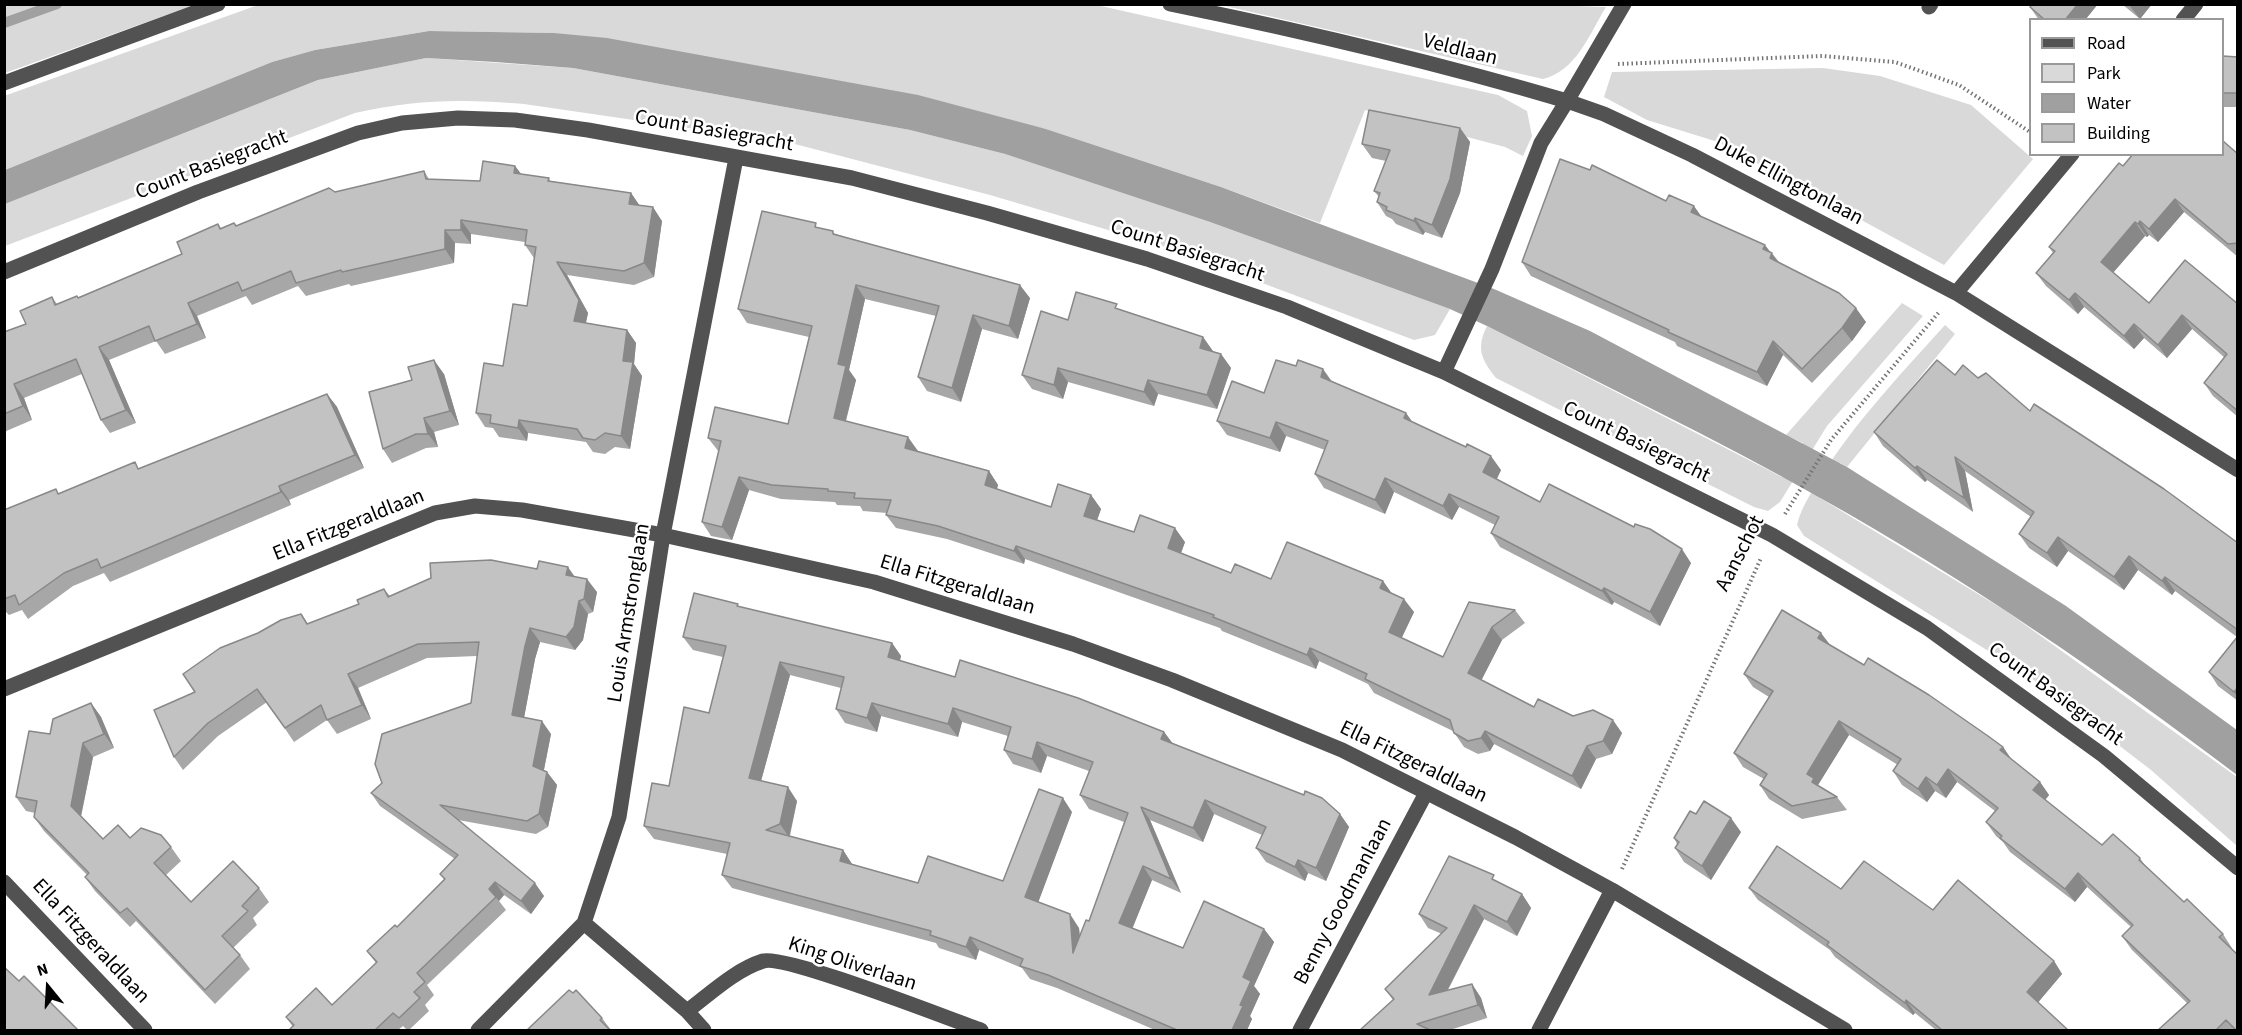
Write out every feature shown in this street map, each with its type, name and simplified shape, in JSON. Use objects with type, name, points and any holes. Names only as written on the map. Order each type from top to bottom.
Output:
[{"type":"street","points":[[4,82],[218,4]]},
{"type":"street","name":"Veldlaan","points":[[1170,4],[1235,11],[1567,101]]},
{"type":"street","points":[[1444,372],[1492,268],[1535,156],[1590,66],[1624,4]]},
{"type":"street","points":[[2185,18],[2196,4]]},
{"type":"street","name":"Duke Ellingtonlaan","points":[[1567,101],[1604,114],[1692,155],[1956,293],[2238,470]]},
{"type":"street","name":"Count Basiegracht","points":[[4,272],[198,192],[358,133],[402,123],[458,118],[515,120],[588,130],[852,178],[1147,259],[1287,307],[1444,372],[1772,535],[1946,642],[2104,756],[2238,868]]},
{"type":"street","points":[[1956,293],[2070,156]]},
{"type":"street","name":"Louis Armstronglaan","points":[[478,1030],[584,923],[619,817],[663,536],[736,158]]},
{"type":"street","name":"Ella Fitzgeraldlaan","points":[[4,689],[435,513],[475,506],[522,510],[663,536],[874,582],[1073,644],[1265,717],[1341,750],[1515,837],[1612,890],[1845,1030]]},
{"type":"street","name":"Benny Goodmanlaan","points":[[1300,1030],[1426,793]]},
{"type":"street","name":"Ella Fitzgeraldlaan","points":[[4,882],[145,1030]]},
{"type":"street","points":[[1539,1030],[1612,890]]},
{"type":"street","points":[[584,923],[687,1011],[704,1030]]},
{"type":"street","name":"King Oliverlaan","points":[[687,1011],[732,976],[766,960],[806,968],[981,1030]]},
{"type":"path","points":[[1590,66],[1791,57],[1884,61],[1922,70],[1959,85],[2029,131]]},
{"type":"path","name":"Aanschot","points":[[1612,890],[1733,615],[1772,535],[1831,440],[1956,293]]},
{"type":"green space","points":[[5,4],[194,4],[194,5],[5,73]]},
{"type":"green space","points":[[1092,4],[1498,95],[1527,111],[1532,136],[1523,156],[1505,147],[1365,110],[1320,223],[1221,187],[1046,129],[554,33],[429,31],[315,50],[272,62],[5,170],[4,96],[258,5]]},
{"type":"green space","points":[[1221,5],[1606,7],[1573,60],[1554,75],[1543,79]]},
{"type":"green space","points":[[426,58],[573,68],[910,130],[1005,154],[1210,222],[1450,309],[1435,335],[1414,340],[1169,248],[990,195],[791,143],[524,104],[480,101],[439,101],[377,108],[355,113],[5,246],[5,204],[318,80]]},
{"type":"green space","points":[[1823,68],[1880,76],[1971,105],[2033,159],[1944,265],[1718,142],[1647,120],[1604,97],[1612,72]]},
{"type":"green space","points":[[1902,303],[1923,316],[1827,426],[1780,502],[1768,511],[1754,507],[1496,378],[1484,359],[1481,347],[1487,326],[1782,477],[1803,443],[1786,435]]},
{"type":"green space","points":[[1945,325],[1955,334],[1847,467],[1840,463],[1820,498],[2006,611],[2237,777],[2237,846],[2151,770],[2030,677],[1804,536],[1797,525],[1809,496],[1847,439],[1878,400]]},
{"type":"water","points":[[429,31],[554,33],[607,38],[918,95],[1046,129],[1221,187],[1494,289],[1590,331],[1847,467],[2066,606],[2237,730],[2237,775],[2086,665],[1929,562],[1781,476],[1656,411],[1450,309],[1210,222],[1005,154],[910,130],[573,68],[426,58],[318,80],[5,204],[5,170],[272,62],[315,50]]},
{"type":"building","points":[[2032,4],[2078,4],[2067,18],[2043,18],[2030,7]]},
{"type":"building","points":[[2224,56],[2238,57],[2238,93],[2224,93]]},
{"type":"building","points":[[1369,110],[1460,128],[1450,179],[1432,225],[1386,210],[1387,207],[1377,202],[1380,193],[1374,191],[1390,150],[1362,144]]},
{"type":"building","points":[[2224,142],[2238,154],[2238,243],[2228,244],[2175,199],[2149,229],[2140,221],[2138,224],[2135,222],[2101,262],[2149,303],[2185,260],[2238,304],[2238,411],[2204,383],[2227,354],[2182,315],[2158,345],[2134,324],[2124,336],[2075,293],[2069,300],[2036,273],[2055,251],[2049,247],[2119,163],[2123,166],[2131,156],[2224,156]]},
{"type":"building","points":[[1560,159],[1590,170],[1592,165],[1666,201],[1669,195],[1694,206],[1691,212],[1765,245],[1763,249],[1772,253],[1770,258],[1839,293],[1856,308],[1842,328],[1802,369],[1773,341],[1757,372],[1522,262]]},
{"type":"building","points":[[483,161],[515,166],[514,173],[549,178],[548,181],[631,193],[629,204],[653,207],[644,263],[624,271],[557,262],[579,300],[574,321],[627,330],[623,361],[633,362],[621,436],[605,433],[595,440],[583,438],[577,429],[519,420],[518,428],[490,423],[491,415],[476,413],[484,363],[503,366],[513,304],[527,306],[536,247],[525,245],[527,230],[461,220],[461,230],[445,230],[445,249],[342,272],[341,270],[296,283],[291,271],[242,291],[238,282],[188,303],[197,324],[155,341],[149,326],[99,347],[126,410],[101,420],[76,359],[14,384],[23,406],[4,414],[4,332],[26,324],[20,311],[52,297],[55,305],[77,296],[78,298],[182,254],[177,242],[218,224],[220,229],[234,223],[236,226],[329,188],[335,192],[424,171],[426,179],[480,181]]},
{"type":"building","points":[[762,211],[816,223],[815,227],[833,231],[833,234],[1020,285],[1009,326],[973,315],[952,388],[918,377],[939,306],[856,285],[838,364],[846,366],[834,418],[908,437],[905,448],[989,471],[985,485],[1051,507],[1058,484],[1091,495],[1084,516],[1134,532],[1140,515],[1175,528],[1168,548],[1231,573],[1235,564],[1271,579],[1287,542],[1383,581],[1380,588],[1404,599],[1389,632],[1443,657],[1469,602],[1515,610],[1492,627],[1468,673],[1534,707],[1538,699],[1573,716],[1593,710],[1613,720],[1603,741],[1587,746],[1572,776],[1485,731],[1481,738],[1468,741],[1454,733],[1450,720],[1365,679],[1367,674],[1310,648],[1307,655],[1213,617],[1214,615],[1016,546],[1014,551],[938,526],[886,515],[891,500],[854,498],[855,493],[772,485],[739,477],[722,527],[702,522],[721,441],[708,438],[715,407],[788,424],[812,326],[738,309]]},
{"type":"building","points":[[1076,292],[1117,304],[1115,308],[1203,337],[1200,348],[1221,354],[1207,395],[1148,380],[1144,392],[1058,368],[1054,385],[1022,375],[1041,311],[1068,320]]},
{"type":"building","points":[[434,360],[450,411],[424,418],[428,434],[416,434],[383,449],[369,392],[412,380],[408,367]]},
{"type":"building","points":[[1276,360],[1296,366],[1298,360],[1323,369],[1321,377],[1406,413],[1404,418],[1491,456],[1483,472],[1540,502],[1549,484],[1634,527],[1635,524],[1650,529],[1682,549],[1650,612],[1604,588],[1602,591],[1491,533],[1499,517],[1449,494],[1443,506],[1385,478],[1375,500],[1315,474],[1328,441],[1276,422],[1270,438],[1217,421],[1232,381],[1264,393]]},
{"type":"building","points":[[1937,360],[1955,375],[1963,365],[1978,378],[1986,373],[2030,411],[2034,404],[2164,489],[2238,543],[2238,630],[2165,577],[2162,581],[2129,556],[2114,577],[2058,537],[2047,553],[2019,534],[2034,512],[1955,457],[1964,498],[1917,466],[1915,468],[1874,432]]},
{"type":"building","points":[[327,394],[355,455],[279,486],[281,492],[101,568],[97,559],[64,573],[19,605],[15,595],[4,599],[4,510],[56,489],[58,494],[135,462],[138,469]]},
{"type":"building","points":[[491,560],[537,569],[539,561],[568,567],[566,575],[587,579],[584,599],[579,601],[574,627],[566,637],[530,628],[525,646],[512,715],[542,721],[533,766],[547,772],[539,814],[527,821],[440,805],[535,883],[521,901],[495,882],[489,889],[496,897],[417,973],[425,982],[414,992],[420,998],[399,1018],[393,1013],[375,1030],[289,1030],[294,1025],[286,1017],[316,988],[332,1005],[377,962],[367,951],[395,925],[397,927],[445,879],[440,874],[458,855],[371,793],[382,783],[375,764],[382,734],[471,703],[479,642],[418,644],[348,674],[362,705],[327,720],[321,705],[285,728],[257,689],[208,723],[174,757],[154,710],[195,692],[183,674],[220,648],[258,633],[281,620],[301,614],[307,624],[359,604],[357,600],[384,589],[388,597],[431,578],[430,563]]},
{"type":"building","points":[[694,593],[738,604],[737,606],[892,643],[888,657],[955,677],[960,660],[1078,698],[1164,732],[1161,739],[1304,795],[1305,791],[1322,798],[1340,814],[1316,868],[1298,860],[1295,867],[1256,848],[1266,827],[1205,800],[1193,828],[1141,807],[1171,879],[1143,866],[1119,923],[1183,948],[1204,901],[1264,929],[1243,977],[1251,981],[1232,1030],[1177,1030],[1048,975],[1020,966],[1023,959],[970,937],[966,947],[930,935],[931,931],[722,875],[730,843],[644,826],[652,783],[669,786],[684,707],[709,713],[726,646],[683,637]],"holes":[[[780,662],[844,677],[836,709],[867,718],[872,703],[948,724],[953,708],[1011,727],[1004,750],[1032,759],[1037,742],[1093,762],[1080,795],[1128,813],[1089,921],[1086,920],[1073,953],[1070,914],[1025,897],[1063,798],[1039,789],[1003,881],[928,856],[918,883],[840,861],[843,850],[766,830],[780,824],[788,787],[749,778]]]},
{"type":"building","points":[[1782,610],[1821,633],[1818,638],[1864,665],[1868,658],[1929,695],[1988,736],[2003,747],[2000,750],[2040,782],[2033,790],[2102,845],[2113,834],[2184,902],[2187,899],[2223,934],[2219,937],[2238,955],[2238,1030],[2226,1020],[2216,1030],[2158,1030],[2190,1001],[2122,936],[2133,925],[2078,873],[2065,889],[2000,838],[2002,836],[1986,822],[1998,808],[1948,769],[1937,785],[1926,777],[1918,789],[1893,771],[1901,759],[1839,721],[1807,774],[1814,778],[1812,782],[1837,797],[1792,806],[1760,785],[1767,774],[1734,753],[1773,691],[1744,674]]},
{"type":"building","points":[[2238,636],[2238,687],[2234,692],[2209,672]]},
{"type":"building","points":[[91,703],[104,734],[83,743],[71,806],[103,839],[118,825],[130,838],[141,828],[161,835],[171,847],[154,863],[191,902],[233,861],[259,888],[242,906],[248,911],[222,936],[240,955],[205,990],[127,908],[120,913],[85,877],[89,873],[34,817],[37,801],[16,797],[29,731],[50,734],[53,719]]},
{"type":"building","points":[[1704,801],[1731,818],[1702,866],[1675,848],[1679,842],[1674,838],[1690,811],[1696,814]]},
{"type":"building","points":[[1777,846],[1841,889],[1864,861],[1933,910],[1958,880],[2054,961],[2027,992],[2068,1030],[1942,1030],[1906,1000],[1905,1003],[1827,945],[1829,942],[1749,888]]},
{"type":"building","points":[[1449,856],[1494,875],[1492,879],[1522,894],[1507,922],[1474,905],[1429,995],[1472,984],[1478,1005],[1417,1024],[1430,1030],[1360,1030],[1394,999],[1385,989],[1447,928],[1419,914]]},
{"type":"building","points":[[4,967],[19,981],[24,976],[78,1030],[4,1030]]},
{"type":"building","points":[[569,990],[573,993],[576,990],[610,1030],[527,1030]]},
{"type":"waterway","points":[[4,23],[57,4]]}]
